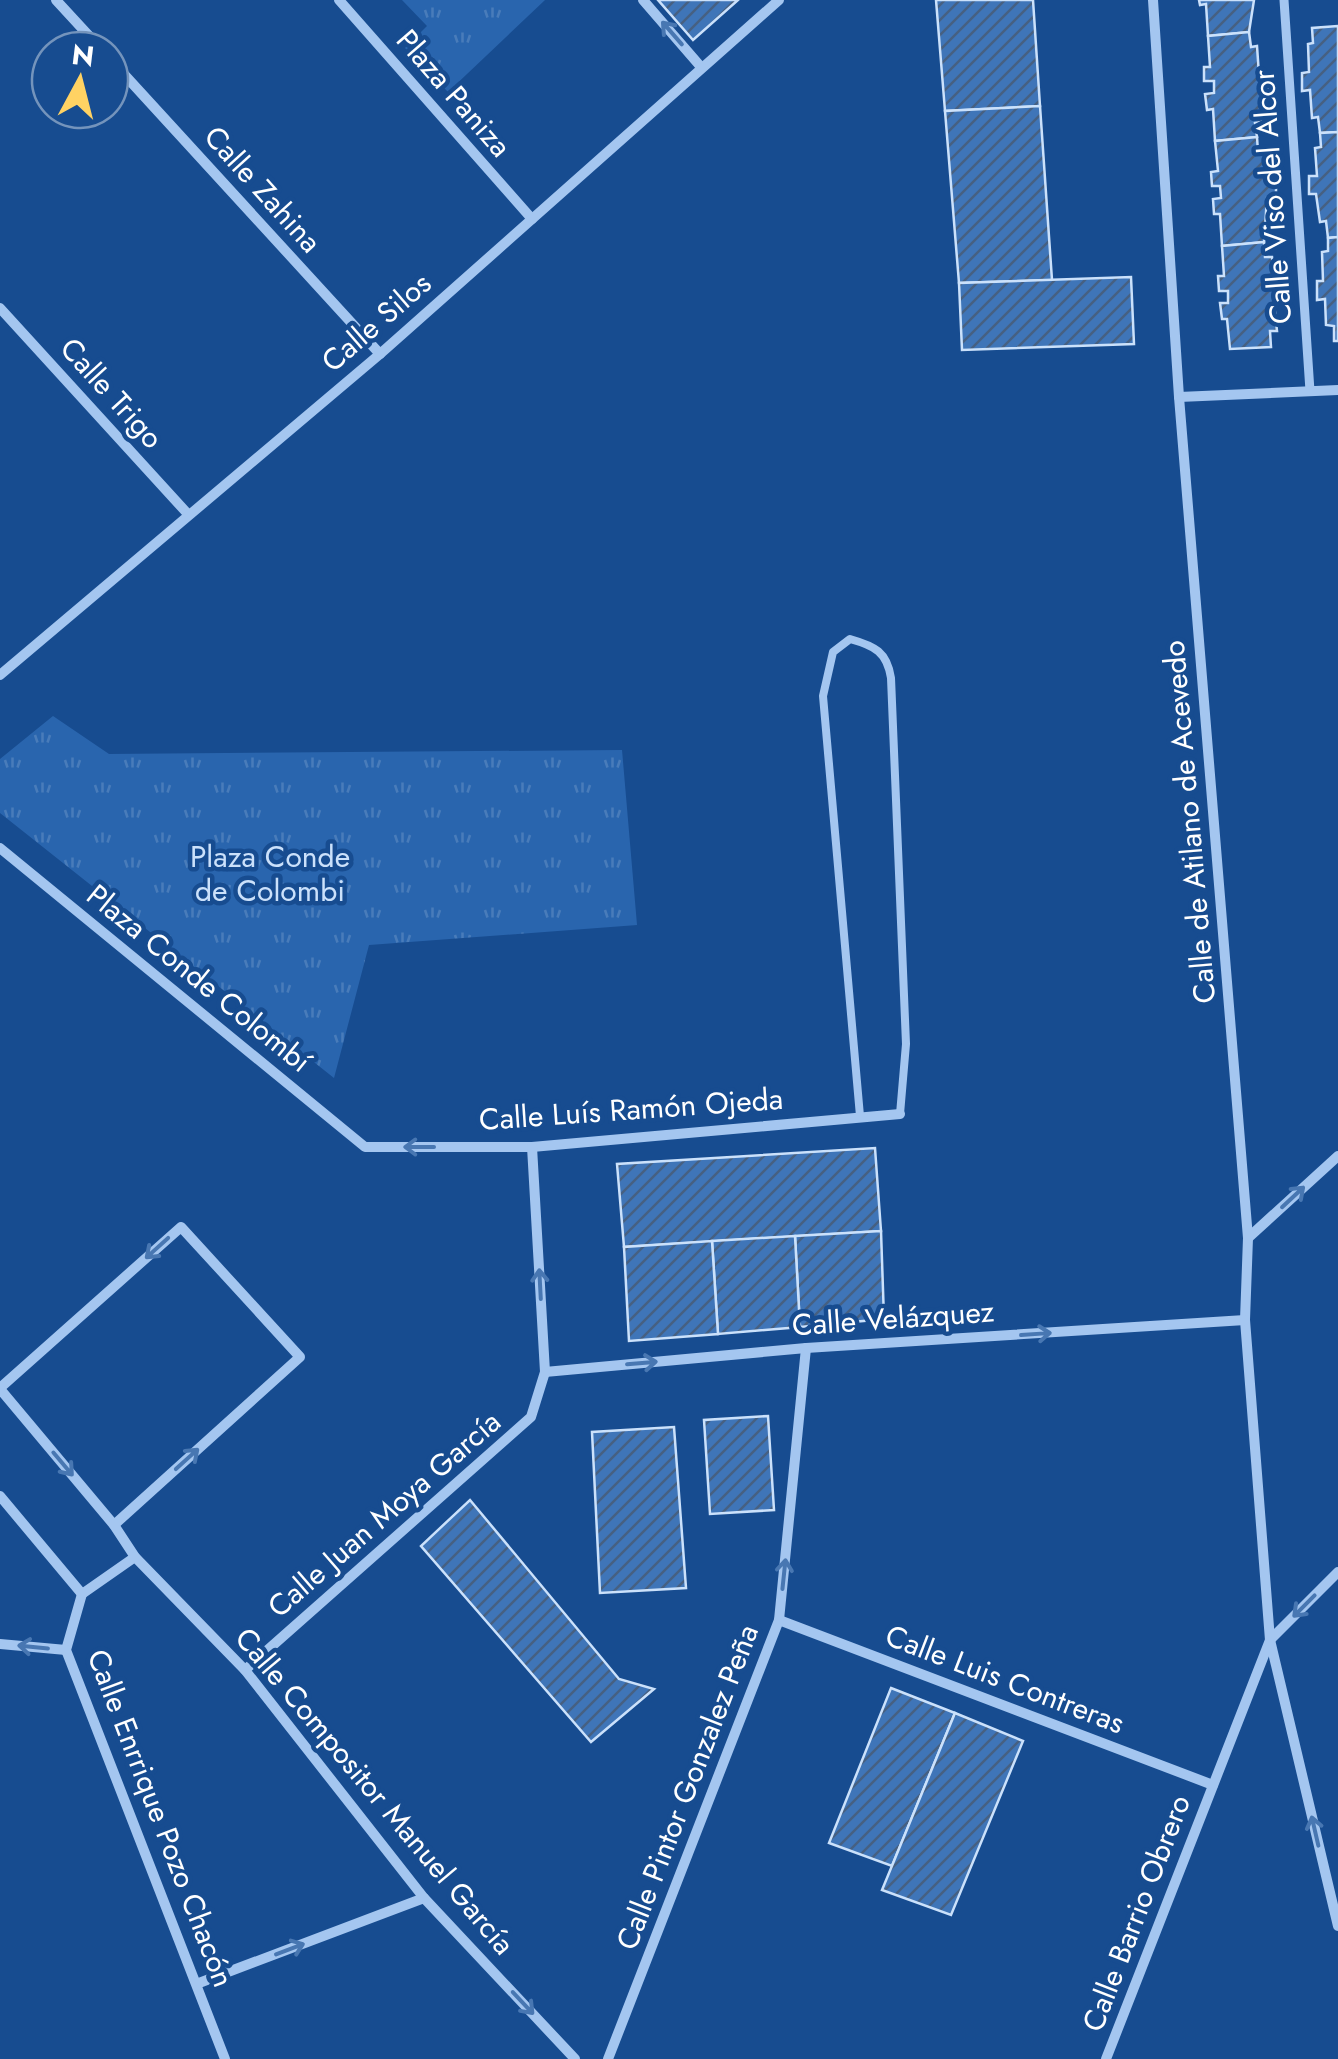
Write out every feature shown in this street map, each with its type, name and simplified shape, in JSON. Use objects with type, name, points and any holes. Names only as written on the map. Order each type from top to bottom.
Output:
[{"type":"street","points":[[56,0],[84,30]]},
{"type":"street","name":"Plaza Paniza","points":[[338,0],[532,220]]},
{"type":"street","points":[[644,0],[701,67]]},
{"type":"street","name":"Calle Silos","points":[[0,675],[186,513],[380,354],[779,0]]},
{"type":"street","name":"Calle de Atilano de Acevedo","points":[[1154,0],[1178,397],[1248,1238],[1246,1320],[1270,1640],[1338,1926]]},
{"type":"street","name":"Calle Viso del Alcor","points":[[1284,0],[1310,391]]},
{"type":"street","name":"Calle Zahina","points":[[130,81],[380,354]]},
{"type":"street","name":"Calle Trigo","points":[[0,308],[186,513]]},
{"type":"street","points":[[1178,397],[1338,390]]},
{"type":"street","name":"Plaza Conde Colombí","points":[[0,848],[365,1147]]},
{"type":"street","name":"Calle Luís Ramón Ojeda","points":[[365,1147],[532,1147],[900,1114]]},
{"type":"street","name":"Calle Juan Moya García","points":[[245,1670],[532,1417],[545,1372],[532,1147]]},
{"type":"street","points":[[1248,1238],[1338,1156]]},
{"type":"street","points":[[0,1389],[180,1228],[300,1357],[114,1525]]},
{"type":"street","name":"Calle Velázquez","points":[[545,1372],[806,1348],[1246,1320]]},
{"type":"street","name":"Calle Pintor Gonzalez Peña","points":[[608,2059],[780,1620],[806,1348]]},
{"type":"street","name":"Calle Compositor Manuel García","points":[[0,1389],[114,1525],[135,1557],[245,1670],[424,1898],[575,2059]]},
{"type":"street","points":[[0,1496],[82,1594],[135,1557]]},
{"type":"street","points":[[1270,1640],[1338,1572]]},
{"type":"street","name":"Calle Enrrique Pozo Chacón","points":[[82,1594],[66,1650],[225,2059]]},
{"type":"street","name":"Calle Luis Contreras","points":[[780,1620],[1213,1785]]},
{"type":"street","name":"Calle Barrio Obrero","points":[[1106,2059],[1270,1640]]},
{"type":"street","points":[[0,1644],[66,1650]]},
{"type":"street","points":[[199,1984],[424,1898]]},
{"type":"lane","points":[[860,1116],[823,696],[833,652],[850,639],[873,645],[888,659],[891,678],[906,1044],[900,1114]]},
{"type":"green space","points":[[402,0],[545,0],[448,92],[405,48],[427,26]]},
{"type":"green space","name":"Plaza Conde de Colombi","points":[[53,716],[109,754],[622,750],[637,925],[369,945],[334,1078],[0,813],[0,759]]},
{"type":"building","points":[[658,0],[738,0],[693,40]]},
{"type":"building","points":[[936,0],[1033,0],[1040,106],[945,111]]},
{"type":"building","points":[[1199,0],[1254,0],[1249,32],[1208,36],[1206,4],[1200,5]]},
{"type":"building","points":[[1338,26],[1338,132],[1320,133],[1318,117],[1312,118],[1310,90],[1302,91],[1302,73],[1309,72],[1312,28]]},
{"type":"building","points":[[1249,32],[1251,47],[1257,46],[1259,75],[1267,74],[1268,94],[1261,93],[1262,122],[1255,123],[1257,137],[1215,141],[1213,109],[1207,110],[1205,94],[1214,93],[1214,81],[1204,81],[1204,67],[1210,67],[1208,36]]},
{"type":"building","points":[[1040,106],[1052,280],[959,283],[945,111]]},
{"type":"building","points":[[1338,132],[1338,237],[1328,238],[1326,221],[1320,222],[1316,194],[1309,194],[1309,176],[1317,176],[1315,148],[1321,147],[1320,133]]},
{"type":"building","points":[[1257,137],[1258,152],[1264,152],[1266,180],[1276,179],[1276,198],[1267,198],[1264,242],[1222,246],[1220,214],[1214,214],[1213,199],[1221,198],[1220,186],[1212,186],[1211,172],[1218,171],[1215,141]]},
{"type":"building","points":[[1338,237],[1338,341],[1334,341],[1334,326],[1326,325],[1325,299],[1317,300],[1317,281],[1323,281],[1322,252],[1328,251],[1328,238]]},
{"type":"building","points":[[1264,242],[1265,257],[1272,257],[1274,284],[1282,283],[1283,302],[1274,303],[1277,331],[1270,331],[1271,347],[1230,349],[1227,319],[1222,319],[1220,303],[1228,303],[1228,291],[1219,291],[1218,276],[1224,276],[1222,246]]},
{"type":"building","points":[[1131,277],[1134,344],[962,350],[959,283]]},
{"type":"building","points":[[875,1148],[881,1231],[624,1247],[617,1164]]},
{"type":"building","points":[[881,1231],[884,1319],[800,1327],[795,1236]]},
{"type":"building","points":[[795,1236],[800,1327],[718,1334],[712,1241]]},
{"type":"building","points":[[712,1241],[718,1334],[629,1341],[624,1247]]},
{"type":"building","points":[[768,1416],[774,1510],[710,1514],[704,1420]]},
{"type":"building","points":[[674,1427],[686,1588],[600,1593],[592,1432]]},
{"type":"building","points":[[470,1500],[619,1679],[654,1689],[591,1742],[421,1546]]},
{"type":"building","points":[[891,1688],[955,1713],[892,1866],[829,1843]]},
{"type":"building","points":[[955,1713],[1023,1741],[951,1915],[882,1890]]}]
